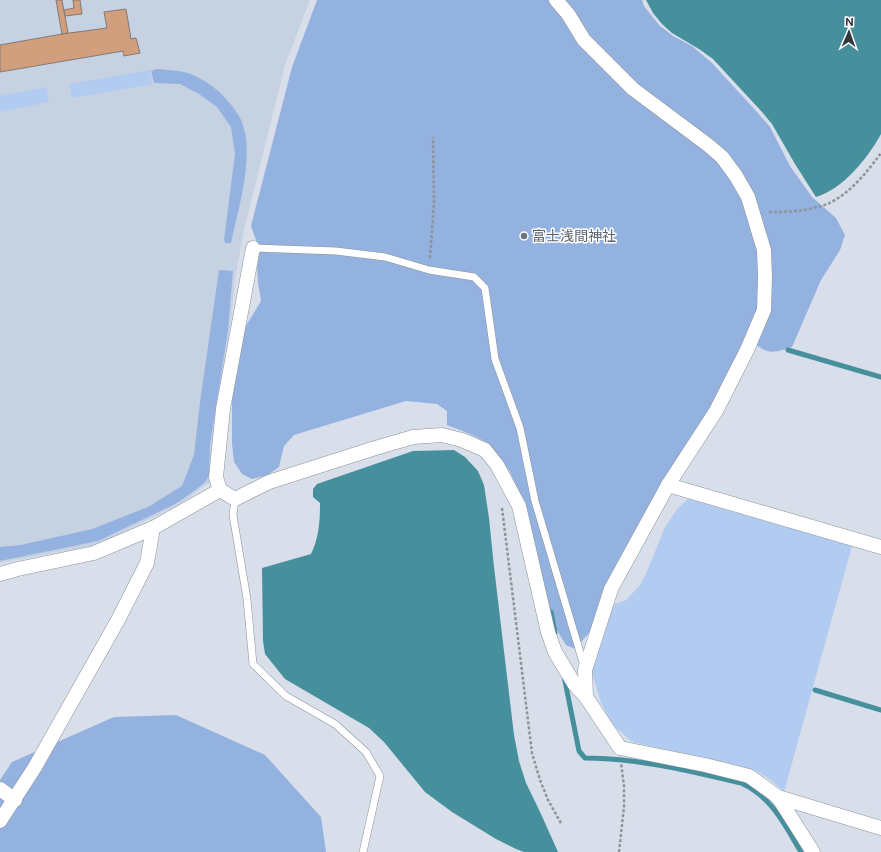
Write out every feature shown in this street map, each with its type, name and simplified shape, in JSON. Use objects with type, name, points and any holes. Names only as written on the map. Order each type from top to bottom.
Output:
[{"type":"street","points":[[556,0],[568,14],[584,40],[633,89],[722,156],[748,197],[764,250],[764,310],[747,350],[716,411],[668,485],[611,588],[585,670],[586,697]]},
{"type":"street","points":[[253,248],[223,409],[216,477],[220,490],[235,499],[269,482],[357,453],[413,437],[442,435],[462,440],[485,450],[497,465],[519,506],[548,632],[555,652],[575,685],[586,697],[620,748],[705,765],[749,776],[778,797],[881,828]]},
{"type":"street","points":[[668,485],[881,547]]},
{"type":"street","points":[[0,574],[94,553],[153,528],[220,490]]},
{"type":"street","points":[[0,821],[15,800],[71,705],[118,620],[147,563],[153,528]]},
{"type":"street","points":[[0,790],[15,800]]},
{"type":"street","points":[[778,797],[813,852]]},
{"type":"lane","points":[[253,248],[336,251],[385,257],[429,270],[474,277],[485,288],[495,359],[520,428],[535,501],[585,670]]},
{"type":"lane","points":[[235,499],[234,515],[247,598],[253,664],[286,696],[335,724],[366,752],[380,776],[363,852]]},
{"type":"path","points":[[429,270],[434,202],[433,138]]},
{"type":"path","points":[[752,213],[784,212],[809,209],[828,203],[841,196],[868,172],[881,153]]},
{"type":"path","points":[[502,507],[532,753],[548,800],[562,825]]},
{"type":"path","points":[[619,852],[624,807],[624,786],[619,754],[620,748]]},
{"type":"shaded area","points":[[0,0],[310,0],[285,65],[245,226],[236,272],[230,330],[212,444],[210,483],[205,485],[182,503],[105,541],[91,546],[0,563]]},
{"type":"shaded area","points":[[317,0],[642,0],[644,6],[659,25],[673,36],[692,46],[712,63],[770,127],[790,166],[812,197],[836,218],[845,235],[840,250],[821,280],[792,347],[770,352],[757,345],[745,346],[595,626],[575,649],[566,645],[550,619],[522,499],[509,470],[486,442],[447,425],[447,411],[437,404],[406,401],[294,435],[284,446],[279,467],[268,475],[252,479],[242,474],[234,462],[232,444],[232,392],[243,331],[261,301],[258,283],[256,240],[251,226],[292,67]]},
{"type":"shaded area","points":[[646,0],[881,0],[881,134],[876,143],[854,172],[836,187],[816,197],[772,124],[762,112],[713,59],[672,33],[662,24],[653,13]]},
{"type":"shaded area","points":[[157,69],[184,72],[202,79],[223,96],[240,117],[246,141],[246,170],[241,201],[231,243],[225,243],[224,240],[235,154],[231,127],[217,107],[199,94],[180,84],[154,83],[151,71]]},
{"type":"shaded area","points":[[150,70],[152,84],[72,98],[69,84]]},
{"type":"shaded area","points":[[46,87],[49,102],[0,112],[0,96]]},
{"type":"shaded area","points":[[219,270],[233,271],[228,330],[210,445],[209,475],[206,481],[171,506],[98,541],[0,561],[0,547],[21,545],[92,529],[148,507],[182,486],[194,455]]},
{"type":"shaded area","points":[[454,450],[465,457],[478,471],[484,485],[514,735],[519,761],[526,783],[558,852],[524,852],[516,849],[496,839],[452,812],[425,792],[384,742],[369,728],[285,679],[265,654],[263,641],[262,568],[311,554],[316,542],[319,523],[320,503],[313,497],[313,489],[317,484],[413,451]]},
{"type":"shaded area","points":[[688,499],[852,546],[784,792],[760,773],[737,765],[632,742],[613,725],[601,703],[591,670],[610,606],[626,600],[641,584],[664,529],[677,509]]},
{"type":"shaded area","points":[[176,715],[265,755],[321,817],[326,852],[0,852],[0,780],[12,762],[114,717]]},
{"type":"building","points":[[56,0],[62,0],[68,33],[62,34]]},
{"type":"building","points":[[73,0],[80,0],[82,14],[65,16],[64,10],[74,8]]},
{"type":"building","points":[[126,9],[131,39],[136,38],[140,53],[124,56],[123,51],[0,72],[0,45],[107,28],[104,12]]},
{"type":"waterway","points":[[788,350],[881,377]]},
{"type":"waterway","points":[[551,612],[555,633]]},
{"type":"waterway","points":[[564,676],[579,751],[585,758],[625,760],[644,763],[741,783],[761,796],[776,812],[801,852]]},
{"type":"waterway","points":[[815,690],[881,710]]},
{"type":"place","name":"富士浅間神社","points":[[524,236]]}]
